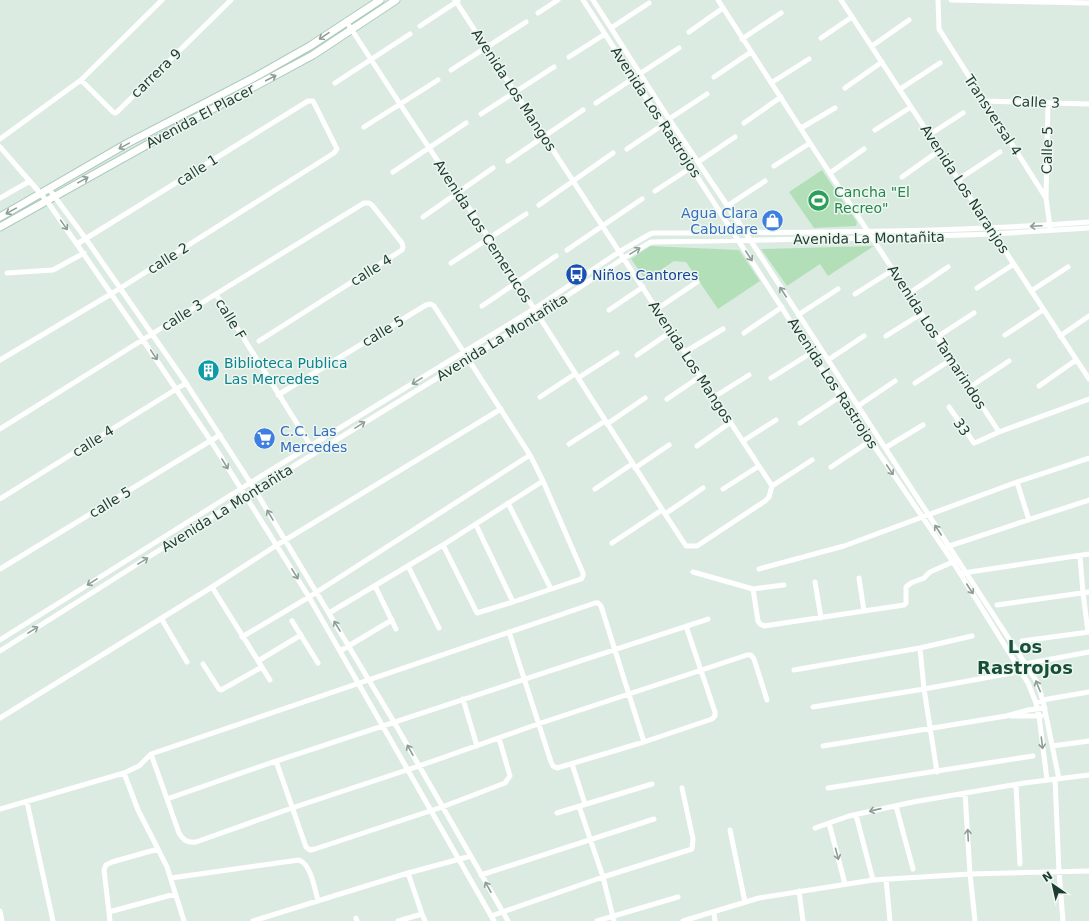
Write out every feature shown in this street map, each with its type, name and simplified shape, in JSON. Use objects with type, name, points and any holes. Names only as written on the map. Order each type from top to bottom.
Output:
[{"type":"street","points":[[0,139],[81,80],[162,0]]},
{"type":"street","name":"carrera 9","points":[[81,80],[113,112],[117,112],[231,0]]},
{"type":"street","name":"Avenida El Placer","points":[[0,217],[126,144],[264,72],[310,46],[380,0]]},
{"type":"street","name":"Avenida El Placer","points":[[0,227],[178,128],[314,55],[396,0]]},
{"type":"street","points":[[538,13],[558,0]]},
{"type":"street","name":"Avenida Los Rastrojos","points":[[583,0],[811,353],[922,518],[946,547]]},
{"type":"street","name":"Avenida Los Rastrojos","points":[[593,0],[669,119],[745,232],[886,448],[929,515],[955,561],[1037,682],[1044,701],[1057,779],[1059,872],[1063,921]]},
{"type":"street","name":"Avenida Los Tamarindos","points":[[718,0],[921,314],[1000,432]]},
{"type":"street","name":"Avenida Los Naranjos","points":[[841,0],[1089,379]]},
{"type":"street","name":"Transversal 4","points":[[938,0],[939,29],[983,101],[1046,198],[1050,228]]},
{"type":"street","points":[[951,0],[1089,3]]},
{"type":"street","points":[[420,26],[457,1]]},
{"type":"street","name":"Avenida Los Mangos","points":[[457,1],[772,486]]},
{"type":"street","points":[[611,28],[649,3]]},
{"type":"street","points":[[689,32],[723,8]]},
{"type":"street","points":[[742,39],[781,13]]},
{"type":"street","points":[[821,38],[852,17]]},
{"type":"street","points":[[872,46],[909,20]]},
{"type":"street","name":"Avenida Los Cemerucos","points":[[346,21],[517,282],[686,546],[697,546],[765,501],[769,497],[772,486]]},
{"type":"street","points":[[451,70],[526,22]]},
{"type":"street","points":[[335,83],[410,34]]},
{"type":"street","points":[[569,57],[605,34]]},
{"type":"street","points":[[641,73],[679,48]]},
{"type":"street","points":[[714,77],[751,52]]},
{"type":"street","points":[[771,83],[808,59]]},
{"type":"street","points":[[845,88],[882,62]]},
{"type":"street","points":[[900,90],[940,62]]},
{"type":"street","points":[[481,114],[554,67]]},
{"type":"street","points":[[596,103],[634,78]]},
{"type":"street","points":[[364,127],[438,80]]},
{"type":"street","points":[[669,119],[707,94]]},
{"type":"street","points":[[744,123],[781,97]]},
{"type":"street","name":"calle 1","points":[[77,244],[308,101],[312,101],[315,105],[335,145],[337,150],[334,153]]},
{"type":"street","name":"Calle 3","points":[[983,101],[1089,104]]},
{"type":"street","name":"Calle 5","points":[[1046,198],[1048,102]]},
{"type":"street","points":[[875,130],[911,106]]},
{"type":"street","points":[[801,128],[835,108]]},
{"type":"street","points":[[508,161],[583,110]]},
{"type":"street","points":[[930,134],[963,113]]},
{"type":"street","points":[[393,172],[466,122]]},
{"type":"street","points":[[627,149],[664,124]]},
{"type":"street","points":[[698,162],[735,137]]},
{"type":"street","points":[[774,166],[810,143]]},
{"type":"street","points":[[0,147],[47,201],[84,253],[211,441],[309,597],[493,918],[502,912],[692,848],[693,840],[682,788]]},
{"type":"street","points":[[830,174],[864,149]]},
{"type":"street","points":[[902,177],[940,150]]},
{"type":"street","points":[[959,179],[1000,152]]},
{"type":"street","name":"calle 2","points":[[0,360],[111,294],[334,153]]},
{"type":"street","points":[[539,205],[613,153]]},
{"type":"street","points":[[655,191],[692,167]]},
{"type":"street","points":[[423,217],[493,168]]},
{"type":"street","points":[[0,198],[30,181]]},
{"type":"street","points":[[727,206],[765,181]]},
{"type":"street","points":[[49,189],[86,239],[186,383],[255,490],[370,680],[508,921]]},
{"type":"street","points":[[567,250],[642,199]]},
{"type":"street","name":"calle 3","points":[[0,428],[364,203],[372,205],[394,232],[402,243],[402,250]]},
{"type":"street","points":[[451,263],[526,214]]},
{"type":"street","name":"Avenida La Montañita","points":[[0,651],[245,496],[538,315],[624,258],[654,241],[872,238],[994,234],[1089,222]]},
{"type":"street","name":"Avenida La Montañita","points":[[0,640],[241,488],[464,353],[534,309],[619,252],[654,233],[1089,228]]},
{"type":"street","name":"calle 4","points":[[259,341],[402,250]]},
{"type":"street","points":[[7,273],[53,270],[84,253]]},
{"type":"street","points":[[482,306],[556,256]]},
{"type":"street","points":[[977,288],[1014,264]]},
{"type":"street","points":[[1031,291],[1068,266]]},
{"type":"street","points":[[908,294],[948,267]]},
{"type":"street","points":[[855,294],[893,270]]},
{"type":"street","points":[[657,308],[697,282]]},
{"type":"street","points":[[609,310],[644,287]]},
{"type":"street","points":[[798,315],[838,289]]},
{"type":"street","name":"calle F","points":[[216,294],[311,446]]},
{"type":"street","name":"calle 5","points":[[278,395],[426,305],[431,304],[434,306],[464,353]]},
{"type":"street","points":[[744,333],[782,307]]},
{"type":"street","points":[[1005,335],[1043,310]]},
{"type":"street","points":[[937,338],[974,312]]},
{"type":"street","points":[[886,336],[921,314]]},
{"type":"street","points":[[1060,336],[1089,316]]},
{"type":"street","points":[[685,352],[722,329]]},
{"type":"street","points":[[637,354],[672,332]]},
{"type":"street","points":[[828,360],[864,336]]},
{"type":"street","points":[[443,545],[477,613],[581,579],[584,576],[543,481],[530,455],[464,353]]},
{"type":"street","points":[[540,397],[617,353]]},
{"type":"street","points":[[771,378],[811,353]]},
{"type":"street","points":[[915,383],[952,359]]},
{"type":"street","points":[[1039,386],[1076,360]]},
{"type":"street","points":[[970,387],[1009,361]]},
{"type":"street","points":[[714,397],[749,375]]},
{"type":"street","points":[[667,399],[701,376]]},
{"type":"street","points":[[858,406],[895,380]]},
{"type":"street","name":"calle 4","points":[[0,499],[186,383]]},
{"type":"street","points":[[800,423],[841,396]]},
{"type":"street","points":[[569,444],[645,398]]},
{"type":"street","points":[[1000,432],[1089,399]]},
{"type":"street","name":"33","points":[[949,407],[974,443],[1000,432]]},
{"type":"street","points":[[0,718],[285,540],[501,409]]},
{"type":"street","points":[[743,441],[776,420]]},
{"type":"street","points":[[697,446],[731,422]]},
{"type":"street","points":[[886,448],[923,425]]},
{"type":"street","name":"calle 5","points":[[0,570],[220,435]]},
{"type":"street","points":[[831,467],[870,441]]},
{"type":"street","points":[[596,488],[669,445]]},
{"type":"street","points":[[242,637],[317,592],[530,455]]},
{"type":"street","points":[[759,569],[844,546],[1017,482],[1089,458]]},
{"type":"street","points":[[772,486],[812,460]]},
{"type":"street","points":[[723,489],[759,466]]},
{"type":"street","points":[[330,613],[476,525],[543,481]]},
{"type":"street","points":[[1017,482],[1029,520]]},
{"type":"street","points":[[612,543],[703,488]]},
{"type":"street","points":[[946,547],[1089,500]]},
{"type":"street","points":[[508,503],[551,589]]},
{"type":"street","points":[[476,525],[513,602]]},
{"type":"street","points":[[963,573],[1089,554]]},
{"type":"street","points":[[1022,641],[1088,632],[1080,556]]},
{"type":"street","points":[[753,589],[758,621],[764,626],[904,605],[906,603],[906,587],[908,585],[924,578],[930,572],[955,561]]},
{"type":"street","points":[[408,566],[439,628]]},
{"type":"street","points":[[693,572],[753,589],[784,585]]},
{"type":"street","name":"Avenida Los Rastrojos","points":[[963,573],[1028,683],[1036,703],[1039,716],[1047,780]]},
{"type":"street","points":[[859,578],[864,611]]},
{"type":"street","points":[[815,582],[821,618]]},
{"type":"street","points":[[376,586],[396,629]]},
{"type":"street","points":[[212,587],[270,680]]},
{"type":"street","points":[[997,605],[1089,592]]},
{"type":"street","points":[[0,809],[124,773],[139,766],[151,754],[595,603],[598,603],[600,606],[644,742]]},
{"type":"street","points":[[161,618],[187,662]]},
{"type":"street","points":[[167,799],[276,761],[708,619]]},
{"type":"street","points":[[340,651],[392,620]]},
{"type":"street","points":[[292,621],[318,663]]},
{"type":"street","points":[[509,632],[538,724],[553,766],[557,768],[644,742],[712,719],[715,716],[686,626]]},
{"type":"street","points":[[258,661],[301,635]]},
{"type":"street","points":[[794,670],[920,648],[972,636]]},
{"type":"street","points":[[920,648],[924,689],[937,772]]},
{"type":"street","points":[[1025,664],[1089,652]]},
{"type":"street","points":[[151,754],[179,833],[186,841],[190,843],[408,770],[538,724],[746,655],[751,655],[754,659],[768,700]]},
{"type":"street","points":[[203,664],[221,690],[262,667]]},
{"type":"street","points":[[813,707],[1012,673]]},
{"type":"street","points":[[1036,703],[1089,692]]},
{"type":"street","points":[[463,699],[477,746]]},
{"type":"street","points":[[823,746],[1006,716],[1028,710],[1045,708]]},
{"type":"street","points":[[1006,716],[1046,716]]},
{"type":"street","points":[[276,761],[306,847],[310,850],[431,811],[509,780],[510,776],[499,738]]},
{"type":"street","points":[[1052,746],[1089,740]]},
{"type":"street","points":[[828,788],[1033,756]]},
{"type":"street","points":[[572,764],[613,919]]},
{"type":"street","points":[[124,773],[138,810],[171,878],[184,921]]},
{"type":"street","points":[[815,828],[856,814],[941,797],[1047,780],[1089,775]]},
{"type":"street","points":[[557,812],[652,784]]},
{"type":"street","points":[[1016,785],[1020,864]]},
{"type":"street","points":[[965,793],[970,874],[975,921]]},
{"type":"street","points":[[27,802],[53,921]]},
{"type":"street","points":[[896,806],[913,868]]},
{"type":"street","points":[[856,814],[873,880]]},
{"type":"street","points":[[481,875],[654,819]]},
{"type":"street","points":[[829,824],[845,884]]},
{"type":"street","points":[[730,830],[745,902]]},
{"type":"street","points":[[110,921],[104,870],[106,865],[158,849]]},
{"type":"street","points":[[253,921],[408,873],[471,856]]},
{"type":"street","points":[[171,878],[299,860],[303,861],[308,867],[318,901]]},
{"type":"street","points":[[683,921],[759,898],[873,880],[970,874],[1089,871]]},
{"type":"street","points":[[408,873],[424,921]]},
{"type":"street","points":[[886,879],[890,921]]},
{"type":"street","points":[[799,891],[803,921]]},
{"type":"street","points":[[109,912],[176,894]]},
{"type":"street","points":[[597,921],[613,919],[678,897]]},
{"type":"street","points":[[0,911],[2,921]]},
{"type":"street","points":[[714,912],[715,921]]},
{"type":"street","points":[[398,921],[422,914]]},
{"type":"green space","points":[[822,170],[857,222],[856,226],[814,228],[789,192]]},
{"type":"green space","points":[[650,246],[739,250],[760,281],[718,309],[686,262],[674,261],[646,280],[631,259]]},
{"type":"green space","points":[[874,246],[828,276],[820,264],[787,286],[761,249]]},
{"type":"place","name":"Cancha \"El Recreo\"","points":[[819,200]]},
{"type":"place","name":"Agua Clara Cabudare","points":[[773,221]]},
{"type":"place","name":"Niños Cantores","points":[[576,275]]},
{"type":"place","name":"Biblioteca Publica Las Mercedes","points":[[209,371]]},
{"type":"place","name":"C.C. Las Mercedes","points":[[264,439]]},
{"type":"district","name":"Los Rastrojos","points":[[1025,656]]}]
